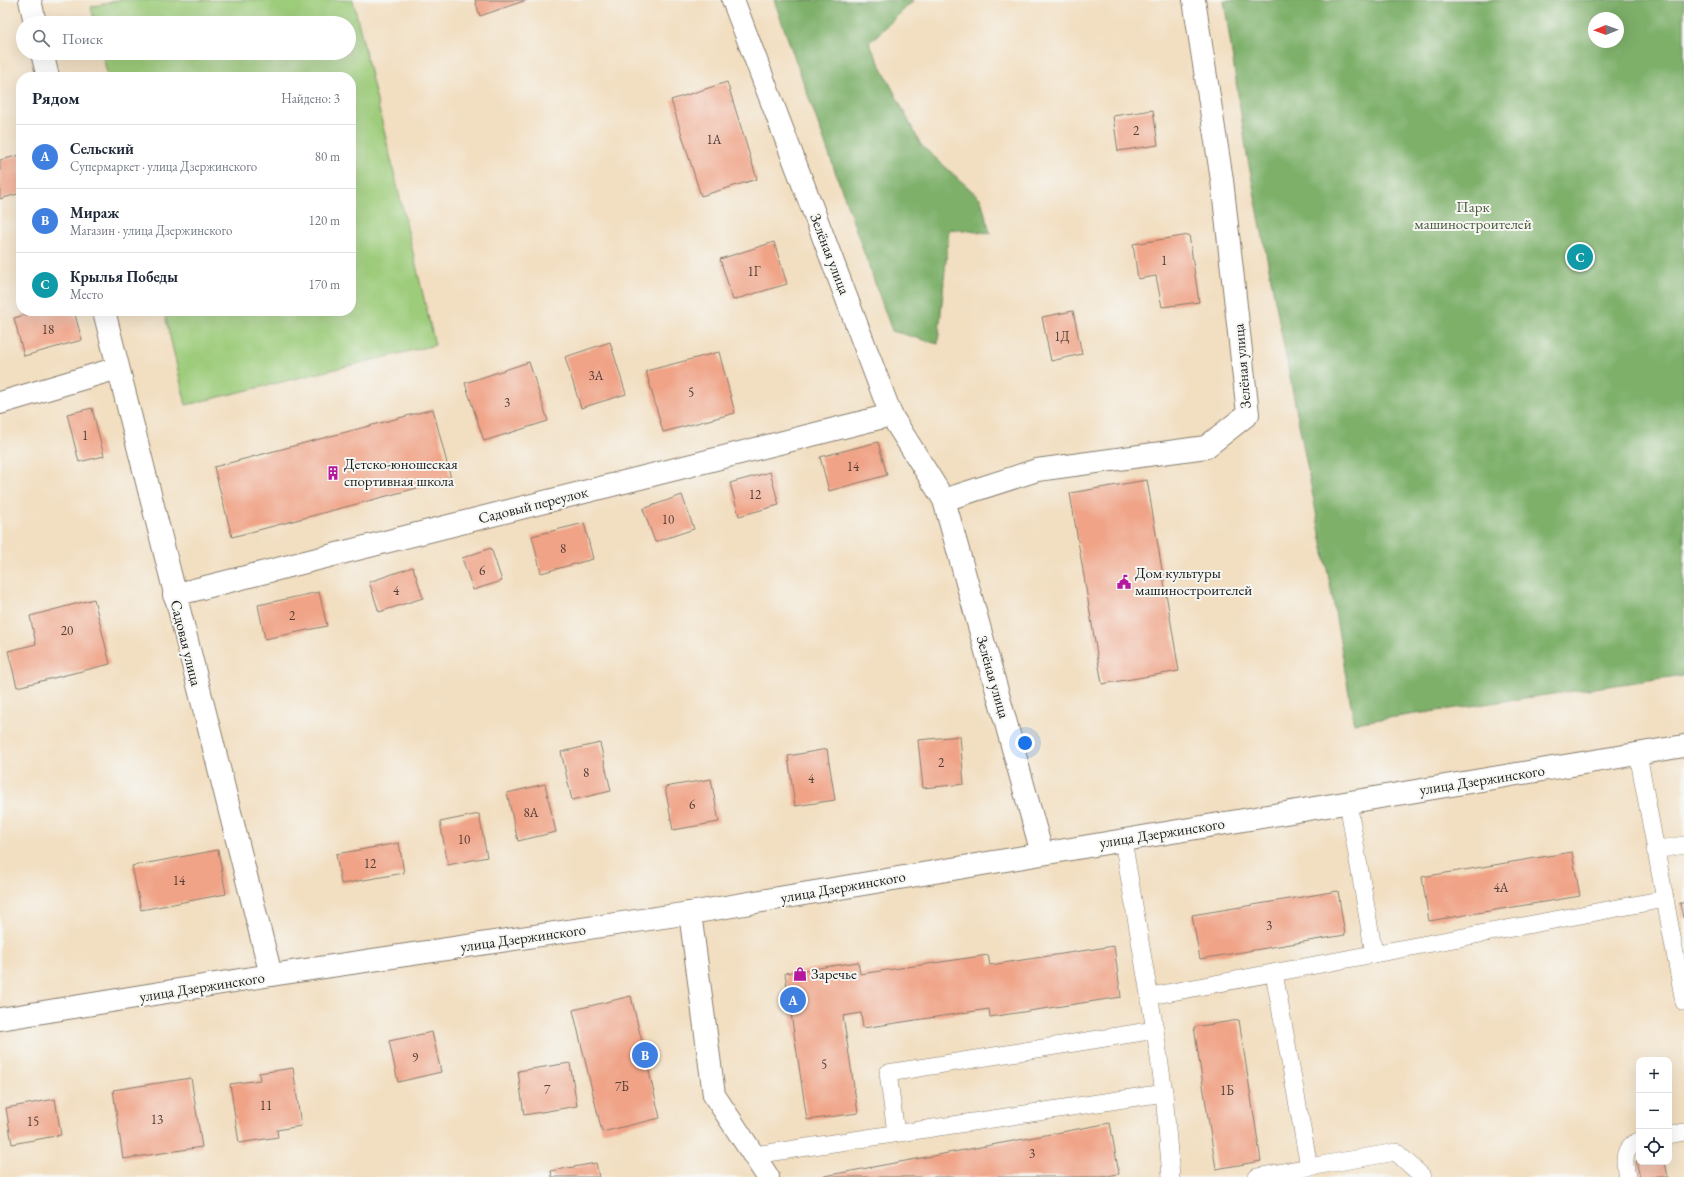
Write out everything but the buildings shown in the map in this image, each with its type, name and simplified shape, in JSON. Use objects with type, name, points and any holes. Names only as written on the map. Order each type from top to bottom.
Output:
[{"type":"street","points":[[30,0],[33,16]]},
{"type":"street","name":"Зелёная улица","points":[[733,0],[891,415],[944,500],[1042,853]]},
{"type":"street","name":"Зелёная улица","points":[[944,500],[1037,470],[1206,447],[1248,414],[1222,180],[1194,0]]},
{"type":"street","points":[[44,60],[47,72]]},
{"type":"street","name":"Садовая улица","points":[[105,316],[174,595],[271,975]]},
{"type":"street","points":[[0,403],[118,368]]},
{"type":"street","name":"Садовый переулок","points":[[174,595],[891,415]]},
{"type":"street","name":"улица Дзержинского","points":[[0,1019],[271,975],[690,913],[1684,746]]},
{"type":"street","points":[[690,913],[714,1095],[768,1177]]},
{"type":"lane","points":[[1638,754],[1684,1002]]},
{"type":"lane","points":[[1348,802],[1374,954]]},
{"type":"lane","points":[[1123,840],[1150,996],[1164,1093],[1171,1177]]},
{"type":"lane","points":[[1655,850],[1684,845]]},
{"type":"lane","points":[[1150,996],[1665,899]]},
{"type":"lane","points":[[1274,973],[1309,1167]]},
{"type":"lane","points":[[896,1133],[888,1073],[1155,1030]]},
{"type":"lane","points":[[754,1155],[1164,1093]]},
{"type":"lane","points":[[1672,1134],[1684,1132]]},
{"type":"lane","points":[[1627,1177],[1624,1157],[1628,1148],[1636,1143]]},
{"type":"lane","points":[[1257,1177],[1396,1152],[1423,1177]]},
{"type":"green space","points":[[119,0],[353,0],[435,345],[186,405],[165,316],[356,316],[356,72],[107,72],[104,60],[356,60],[356,16],[93,16],[91,7]]},
{"type":"green space","points":[[774,0],[914,0],[869,43],[921,145],[981,199],[990,233],[949,229],[938,344],[892,331]]},
{"type":"green space","name":"Парк машиностроителей","points":[[1224,0],[1684,0],[1684,675],[1354,723],[1332,595],[1247,155]]},
{"type":"place","name":"Крылья Победы","points":[[1580,257]]},
{"type":"place","name":"Детско-юношеская спортивная школа","points":[[333,473]]},
{"type":"place","name":"Дом культуры машиностроителей","points":[[1124,582]]},
{"type":"place","name":"Заречье","points":[[800,974]]},
{"type":"place","name":"Сельский","points":[[793,1000]]},
{"type":"place","name":"Мираж","points":[[645,1055]]}]
